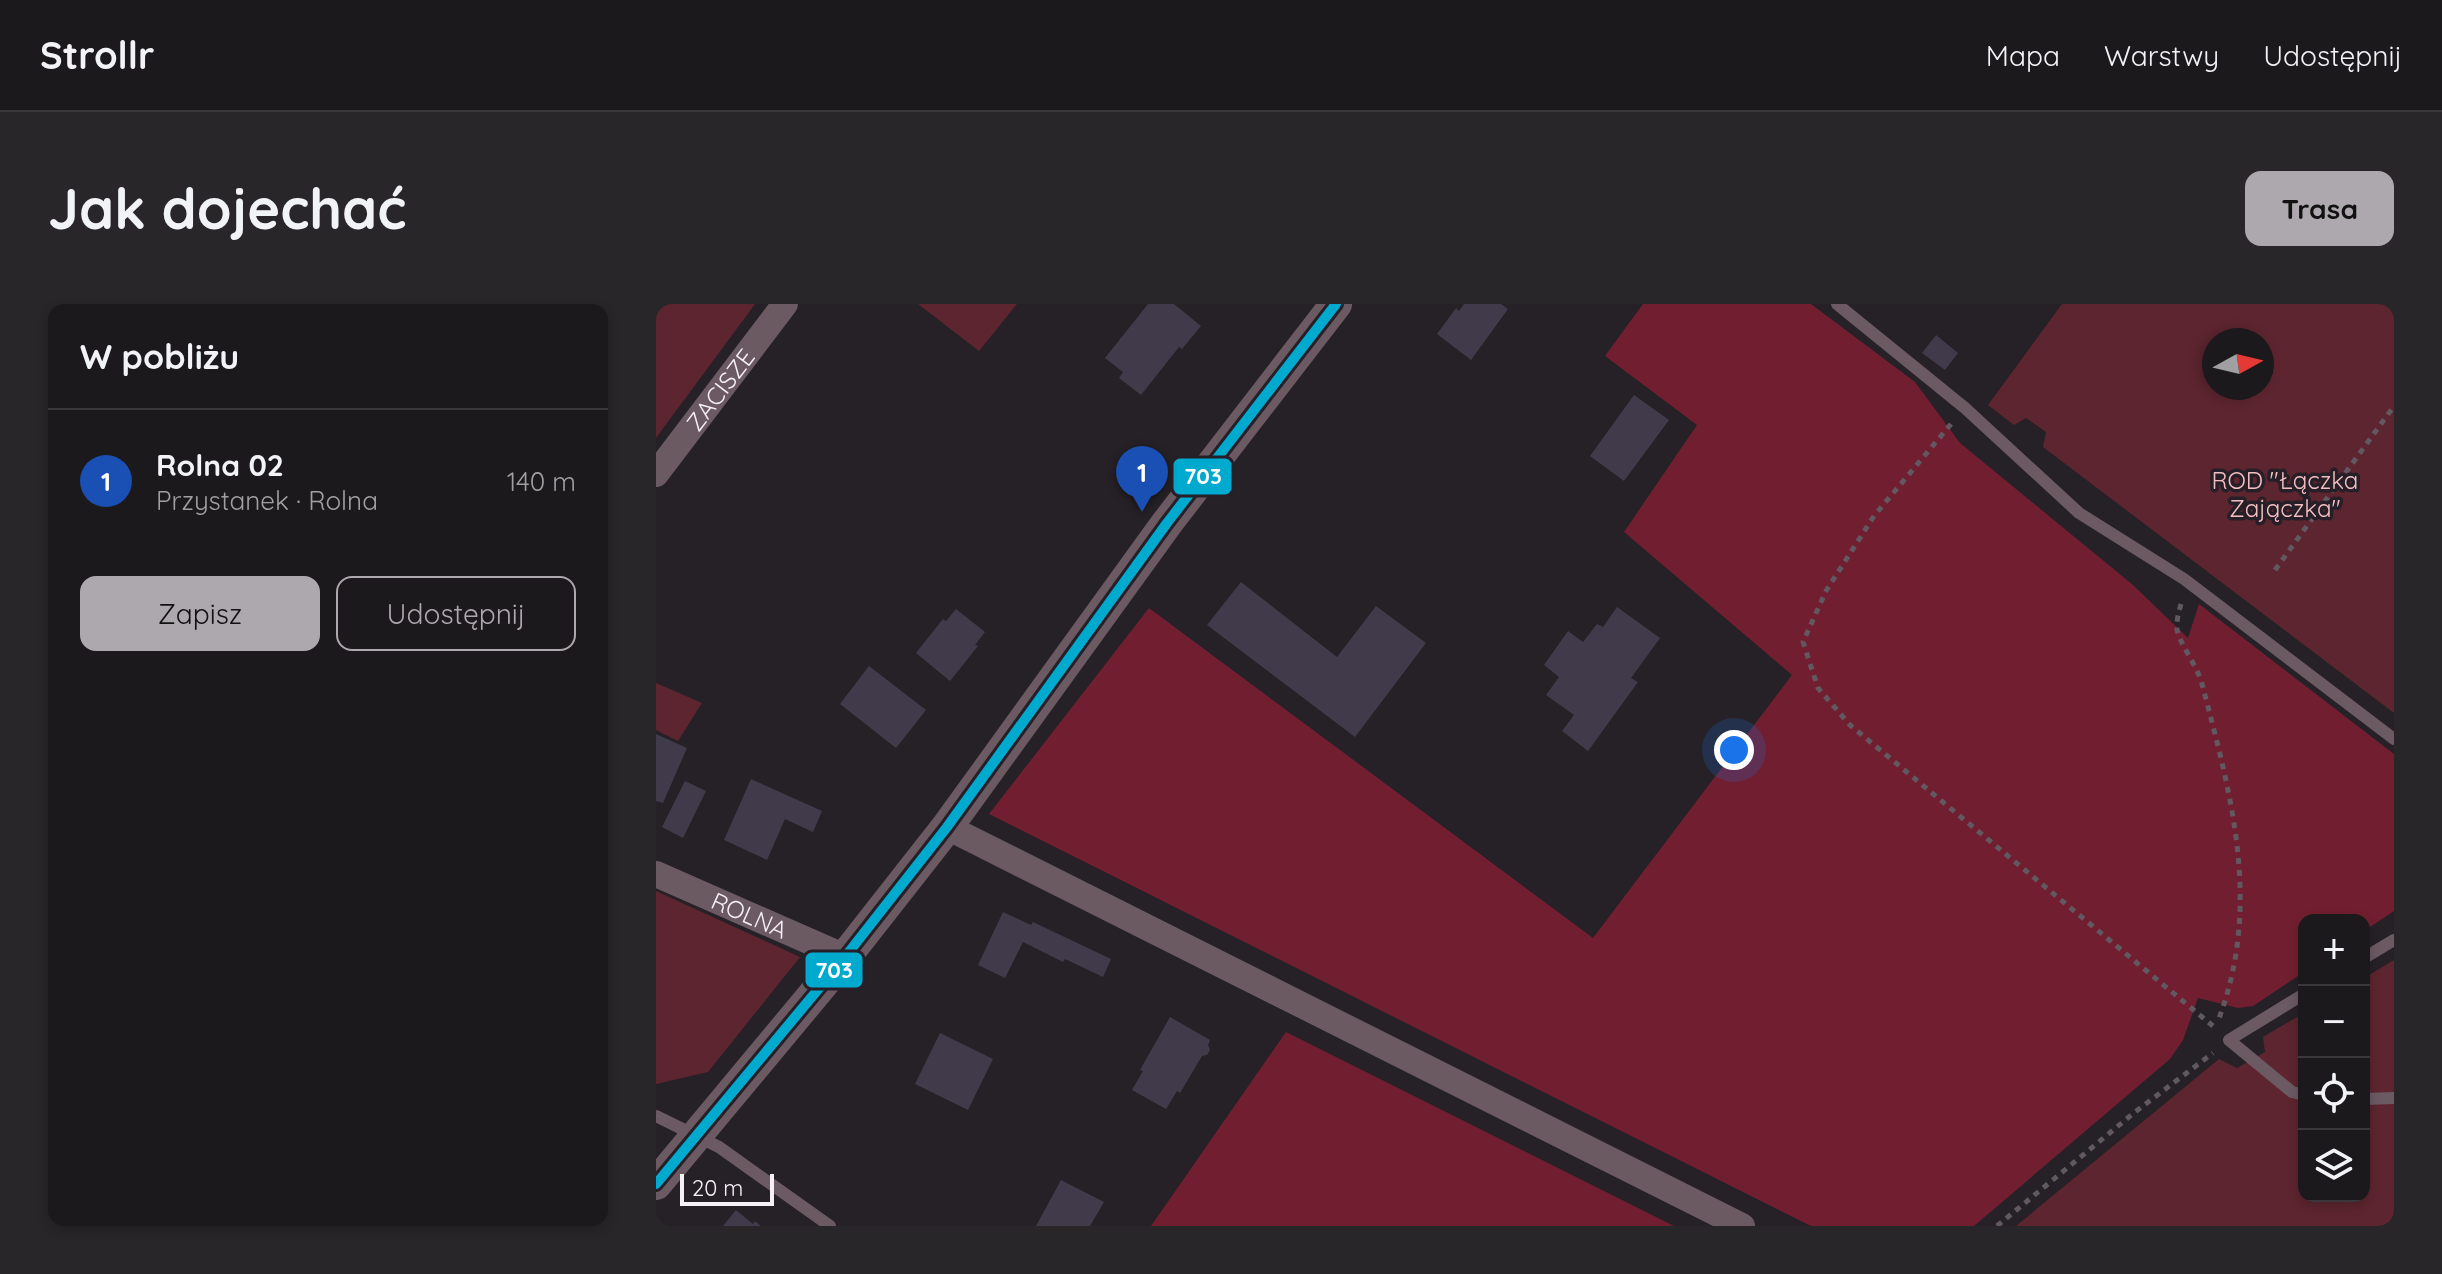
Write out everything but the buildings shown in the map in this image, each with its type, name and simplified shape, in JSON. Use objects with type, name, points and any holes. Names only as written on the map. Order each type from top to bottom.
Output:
[{"type":"street","name":"ZACISZE","points":[[656,474],[785,304]]},
{"type":"street","points":[[656,1184],[845,957],[947,827],[1176,510],[1336,304]]},
{"type":"street","points":[[947,827],[1742,1226]]},
{"type":"street","name":"ROLNA","points":[[656,874],[845,957]]},
{"type":"lane","points":[[1837,304],[1965,408],[2079,513],[2184,579],[2394,739]]},
{"type":"lane","points":[[2370,954],[2394,940]]},
{"type":"lane","points":[[2298,998],[2229,1040],[2292,1092],[2298,1094]]},
{"type":"lane","points":[[2370,1099],[2394,1098]]},
{"type":"lane","points":[[656,1116],[699,1135],[830,1226]]},
{"type":"path","points":[[2275,570],[2394,406]]},
{"type":"path","points":[[1965,408],[1874,516],[1826,591],[1803,642],[1818,688],[1850,725],[2229,1040],[1997,1226]]},
{"type":"path","points":[[2184,579],[2177,629],[2200,674],[2231,794],[2241,891],[2239,936],[2229,993],[2215,1028]]},
{"type":"green space","points":[[656,304],[755,304],[656,438]]},
{"type":"green space","points":[[918,304],[1017,304],[979,351]]},
{"type":"green space","name":"ROD \"Łączka Zajączka\"","points":[[2062,304],[2394,304],[2394,713],[2043,447],[2046,432],[2026,418],[2014,425],[1988,405]]},
{"type":"green space","points":[[656,683],[702,703],[678,741],[656,730]]},
{"type":"green space","points":[[656,891],[800,957],[708,1072],[656,1084]]},
{"type":"green space","points":[[2394,960],[2394,1226],[2016,1226],[2219,1059],[2237,1068],[2265,1052],[2263,1037],[2298,1017],[2298,1202],[2370,1202],[2370,974]]},
{"type":"shaded area","points":[[1643,304],[1811,304],[1915,382],[1960,443],[2133,585],[2188,638],[2199,604],[2394,754],[2394,911],[2370,927],[2370,914],[2298,914],[2298,976],[2253,1006],[2238,1008],[2198,998],[2183,1040],[2170,1059],[1974,1226],[1811,1226],[989,814],[1149,608],[1593,938],[1792,675],[1624,532],[1697,425],[1605,356]]},
{"type":"shaded area","points":[[1286,1032],[1674,1226],[1151,1226]]},
{"type":"transit line","name":"703","points":[[656,1184],[845,957],[947,827],[1167,523],[1336,304]]},
{"type":"place","name":"Rolna 02","points":[[1142,512]]}]
